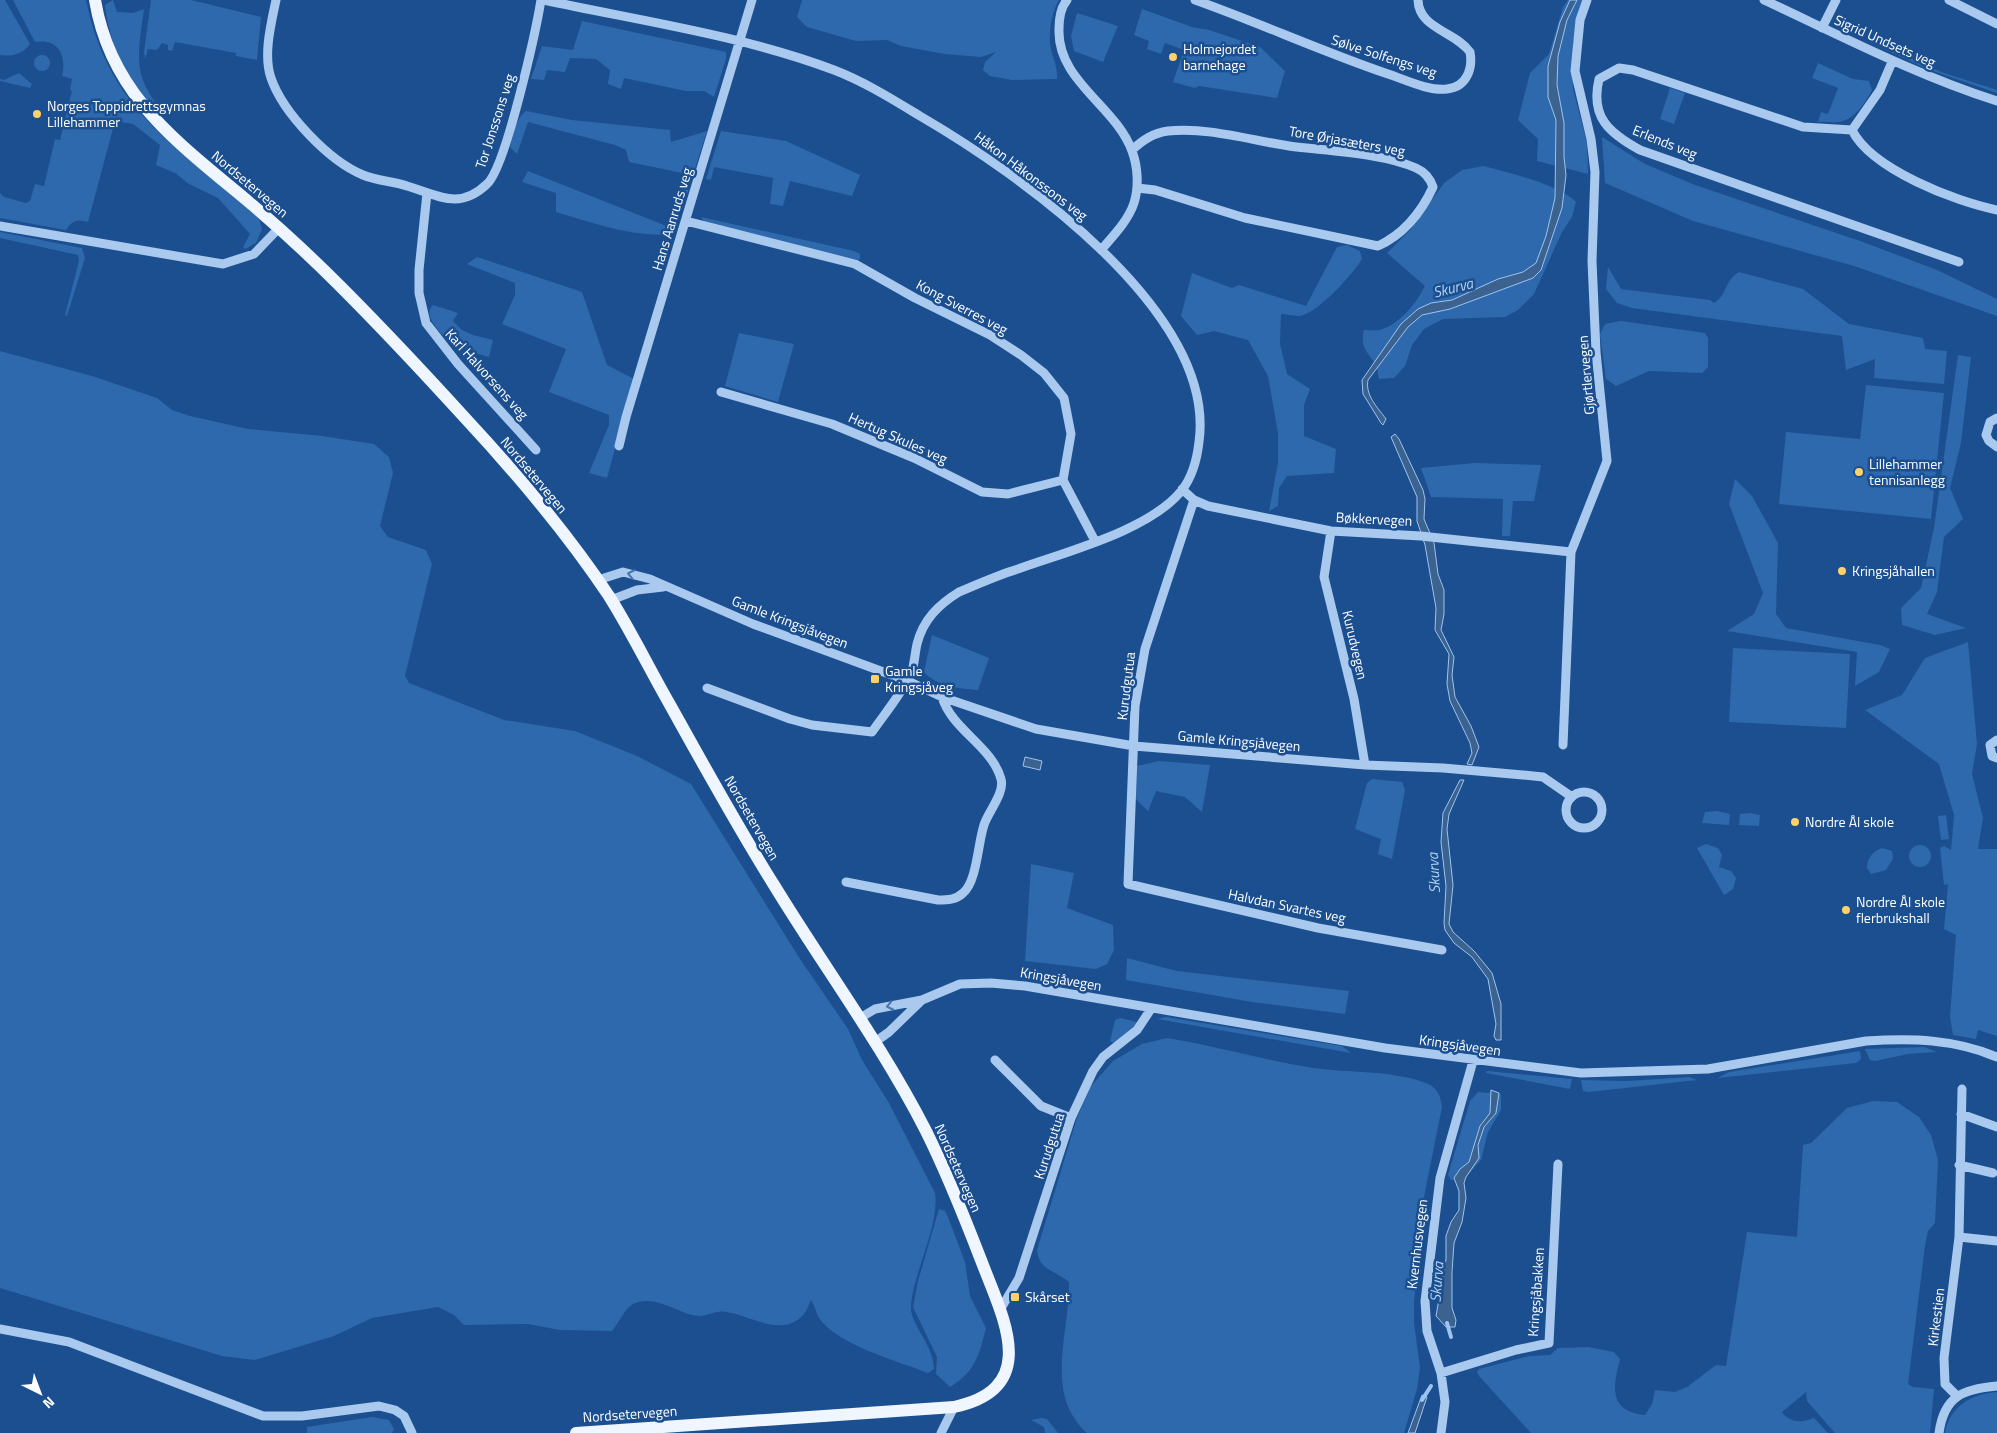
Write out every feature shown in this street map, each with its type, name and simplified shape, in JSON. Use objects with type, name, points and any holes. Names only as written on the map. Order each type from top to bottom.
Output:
[{"type":"main road","name":"Nordsetervegen","points":[[95,0],[98,18],[120,76],[149,114],[185,149],[279,228],[383,329],[541,504],[598,580],[746,838],[875,1042],[910,1102],[940,1160],[1000,1310],[1007,1337],[1009,1352],[1007,1369],[1000,1383],[990,1394],[973,1403],[954,1407],[576,1433]]},
{"type":"street","name":"Tor Jonssons veg","points":[[276,0],[271,26],[268,69],[280,98],[295,118],[344,166],[365,176],[407,186],[445,200],[460,199],[476,194],[489,183],[502,154],[536,30],[542,0]]},
{"type":"street","name":"Håkon Håkonssons veg","points":[[542,0],[741,41],[783,52],[836,71],[880,92],[967,144],[1027,187],[1101,250],[1167,327],[1191,374],[1199,400],[1202,423],[1197,458],[1182,489],[1149,517],[1095,541],[959,592],[944,601],[927,618],[917,645],[915,665],[908,681]]},
{"type":"street","name":"Hans Aanruds veg","points":[[619,446],[626,417],[752,0]]},
{"type":"street","points":[[1067,0],[1059,22],[1058,41],[1074,75],[1123,134],[1132,150],[1138,188],[1128,217],[1101,250]]},
{"type":"street","name":"Sølve Solfengs veg","points":[[1195,0],[1373,69],[1427,87],[1453,88],[1462,83],[1471,68],[1470,52],[1454,36],[1428,23],[1419,9],[1418,0]]},
{"type":"street","name":"Gjørtlervegen","points":[[1563,745],[1571,552],[1606,461],[1596,352],[1592,261],[1595,172],[1591,138],[1575,72],[1580,20],[1587,0]]},
{"type":"street","name":"Sigrid Undsets veg","points":[[1764,0],[1892,62],[1997,101]]},
{"type":"street","points":[[1822,28],[1836,0]]},
{"type":"street","points":[[1950,0],[1997,24]]},
{"type":"street","points":[[1892,62],[1878,94],[1852,130],[1862,146],[1873,156],[1902,174],[1964,201],[1997,210]]},
{"type":"street","name":"Erlends veg","points":[[1852,130],[1802,127],[1633,70],[1619,68],[1598,79],[1595,92],[1602,121],[1612,133],[1640,150],[1959,262]]},
{"type":"street","name":"Tore Ørjasæters veg","points":[[1132,150],[1150,136],[1168,132],[1197,131],[1241,136],[1286,145],[1394,161],[1423,173],[1429,177],[1433,187],[1426,203],[1411,222],[1391,240],[1378,246],[1254,220],[1155,190],[1138,188]]},
{"type":"street","name":"Karl Halvorsens veg","points":[[427,193],[419,270],[419,293],[426,323],[452,357],[536,450]]},
{"type":"street","name":"Kong Sverres veg","points":[[686,221],[855,264],[915,298],[990,335],[1021,355],[1044,373],[1064,398],[1071,434],[1063,480]]},
{"type":"street","points":[[0,226],[223,264],[254,254],[279,228]]},
{"type":"street","name":"Hertug Skules veg","points":[[721,392],[832,424],[914,458],[982,492],[1008,494],[1063,480]]},
{"type":"street","points":[[1997,418],[1990,422],[1986,435],[1988,441],[1997,447]]},
{"type":"street","points":[[1063,480],[1095,541]]},
{"type":"street","name":"Bøkkervegen","points":[[1182,489],[1194,500],[1236,513],[1331,531],[1421,536],[1571,552]]},
{"type":"street","name":"Kurudgutua","points":[[1128,884],[1135,706],[1145,649],[1194,500]]},
{"type":"street","name":"Kurudvegen","points":[[1331,531],[1324,577],[1354,699],[1365,765]]},
{"type":"street","name":"Gamle Kringsjåvegen","points":[[598,580],[623,572],[650,579],[664,587],[753,624],[908,681],[942,697],[1036,729],[1134,746],[1365,765],[1443,768],[1542,778],[1572,797]]},
{"type":"street","name":"Gamle Kringsjåvegen","points":[[611,600],[637,590],[664,587]]},
{"type":"street","points":[[707,688],[812,725],[872,732],[908,681]]},
{"type":"street","points":[[846,882],[938,900],[950,900],[964,893],[973,876],[979,839],[986,816],[1000,792],[1002,781],[994,763],[946,710],[942,697]]},
{"type":"street","points":[[1994,757],[1990,745],[1997,740]]},
{"type":"street","points":[[1587,792],[1595,795],[1600,801],[1602,809],[1596,824],[1589,828],[1581,828],[1574,825],[1568,819],[1567,803],[1572,797],[1579,793],[1587,792]]},
{"type":"street","name":"Halvdan Svartes veg","points":[[1128,884],[1318,928],[1442,950]]},
{"type":"street","name":"Kringsjåvegen","points":[[860,1018],[875,1009],[922,1000],[960,984],[991,983],[1025,986],[1152,1009],[1473,1061],[1580,1073],[1708,1069],[1866,1041],[1914,1038],[1956,1044],[1997,1057]]},
{"type":"street","name":"Kringsjåvegen","points":[[875,1042],[889,1032],[922,1000]]},
{"type":"street","name":"Kurudgutua","points":[[1000,1310],[1019,1278],[1027,1258],[1071,1118],[1103,1057],[1137,1030],[1152,1009]]},
{"type":"street","points":[[995,1060],[1041,1106],[1071,1118]]},
{"type":"street","name":"Kvernhusvegen","points":[[1441,1433],[1445,1402],[1442,1373],[1427,1331],[1424,1301],[1442,1172],[1473,1061]]},
{"type":"street","name":"Kirkestien","points":[[1956,1395],[1944,1384],[1944,1358],[1959,1237],[1962,1090]]},
{"type":"street","points":[[1961,1114],[1997,1127]]},
{"type":"street","name":"Kringsjåbakken","points":[[1442,1373],[1516,1350],[1549,1343],[1558,1164]]},
{"type":"street","points":[[1959,1165],[1993,1173]]},
{"type":"street","points":[[1959,1237],[1997,1241]]},
{"type":"street","points":[[0,1329],[69,1342],[263,1416],[302,1416],[379,1406],[395,1410],[404,1416],[412,1433]]},
{"type":"street","points":[[1939,1433],[1941,1416],[1956,1395],[1974,1388],[1997,1386]]},
{"type":"street","points":[[941,1433],[954,1407]]},
{"type":"shaded area","points":[[0,0],[5,0],[30,44],[17,54],[9,56],[0,55]]},
{"type":"shaded area","points":[[13,0],[86,0],[97,39],[112,72],[130,100],[176,148],[259,219],[262,229],[256,243],[245,249],[243,247],[250,234],[218,198],[189,184],[175,173],[156,165],[160,145],[133,124],[115,121],[88,222],[75,221],[66,230],[0,218],[0,193],[4,197],[26,203],[30,201],[35,184],[44,186],[55,139],[60,140],[72,91],[70,90],[72,79],[62,76],[63,61],[59,50],[50,43],[43,41],[35,42]]},
{"type":"shaded area","points":[[113,0],[117,12],[133,13],[144,9],[139,53],[140,65],[147,88],[154,101],[165,114],[162,117],[151,106],[132,80],[117,52],[111,37],[105,5]]},
{"type":"shaded area","points":[[151,0],[191,0],[261,17],[257,60],[236,56],[236,53],[175,42],[172,51],[168,50],[168,45],[162,43],[157,50],[148,49],[145,59],[144,52]]},
{"type":"shaded area","points":[[802,0],[1059,0],[1053,15],[1050,38],[1057,79],[1012,80],[990,76],[983,70],[985,62],[996,52],[981,57],[945,54],[901,46],[887,40],[856,41],[807,27],[797,17]]},
{"type":"shaded area","points":[[1568,0],[1584,0],[1573,42],[1573,89],[1587,143],[1588,174],[1537,161],[1538,139],[1518,120],[1530,73],[1549,54],[1563,7]]},
{"type":"shaded area","points":[[1570,0],[1577,0],[1567,20],[1558,56],[1557,85],[1564,123],[1566,175],[1562,208],[1541,270],[1533,278],[1450,309],[1422,315],[1408,327],[1368,380],[1370,396],[1386,419],[1383,425],[1363,394],[1362,380],[1401,324],[1418,309],[1431,303],[1452,300],[1498,279],[1523,272],[1536,263],[1546,236],[1555,198],[1556,120],[1548,97],[1548,66],[1560,22]]},
{"type":"shaded area","points":[[1142,9],[1192,27],[1209,30],[1260,47],[1285,71],[1277,98],[1199,86],[1195,88],[1173,82],[1184,50],[1165,43],[1161,54],[1147,49],[1149,41],[1134,35]]},
{"type":"shaded area","points":[[1077,13],[1118,26],[1103,62],[1074,51],[1071,36]]},
{"type":"shaded area","points":[[582,21],[726,52],[726,59],[714,97],[704,91],[686,91],[624,78],[621,89],[608,84],[610,70],[596,59],[570,58],[565,72],[547,70],[544,80],[531,79],[542,46],[573,50]]},
{"type":"shaded area","points":[[1870,39],[1941,72],[1997,90],[1997,93],[1927,69],[1867,41]]},
{"type":"shaded area","points":[[42,55],[50,63],[42,71],[34,63]]},
{"type":"shaded area","points":[[1818,63],[1853,79],[1869,81],[1872,90],[1863,105],[1850,118],[1838,122],[1818,122],[1821,112],[1828,114],[1838,88],[1812,78]]},
{"type":"shaded area","points":[[19,73],[32,84],[30,88],[0,81],[0,79],[4,80]]},
{"type":"shaded area","points":[[1670,88],[1685,93],[1674,124],[1660,119]]},
{"type":"shaded area","points":[[526,111],[572,120],[670,130],[671,142],[707,131],[682,210],[678,210],[676,202],[682,173],[629,162],[626,150],[615,145],[528,122],[517,154],[510,147],[519,118]]},
{"type":"shaded area","points":[[721,131],[786,141],[860,175],[852,196],[790,181],[783,206],[770,204],[773,178],[714,167],[711,180],[706,179]]},
{"type":"shaded area","points":[[1602,137],[1645,164],[1695,185],[1863,242],[1937,270],[1997,299],[1997,316],[1854,266],[1693,221],[1605,183]]},
{"type":"shaded area","points":[[1484,166],[1533,180],[1558,190],[1576,202],[1572,217],[1562,232],[1534,294],[1518,310],[1505,317],[1443,319],[1424,329],[1412,345],[1405,366],[1394,378],[1379,379],[1376,364],[1363,344],[1364,330],[1380,330],[1394,323],[1412,306],[1425,286],[1387,253],[1411,229],[1444,183],[1462,170]]},
{"type":"shaded area","points":[[528,171],[669,227],[673,234],[658,235],[628,232],[556,212],[556,193],[522,182]]},
{"type":"shaded area","points":[[701,217],[854,251],[860,254],[860,258],[859,260],[704,222]]},
{"type":"shaded area","points":[[0,232],[82,248],[85,258],[67,316],[65,315],[79,261],[78,255],[0,238]]},
{"type":"shaded area","points":[[1347,245],[1360,251],[1362,259],[1343,283],[1325,301],[1307,313],[1300,316],[1281,314],[1280,344],[1287,374],[1310,389],[1304,405],[1304,436],[1336,449],[1334,473],[1287,476],[1279,488],[1278,506],[1269,511],[1278,463],[1278,433],[1268,376],[1248,340],[1214,331],[1197,335],[1181,316],[1192,273],[1232,288],[1239,285],[1306,306],[1337,247]]},
{"type":"shaded area","points":[[477,257],[582,292],[607,365],[634,379],[607,478],[589,473],[609,425],[609,415],[549,392],[566,349],[502,324],[515,295],[515,283],[467,264]]},
{"type":"shaded area","points":[[1608,267],[1621,289],[1710,300],[1714,303],[1722,296],[1731,279],[1739,272],[1803,289],[1849,324],[1923,338],[1925,349],[1947,351],[1944,384],[1874,378],[1875,359],[1846,370],[1842,336],[1632,308],[1617,303],[1606,289]]},
{"type":"shaded area","points":[[433,305],[458,313],[453,321],[462,330],[493,340],[489,357],[457,346],[444,337],[431,318],[430,311]]},
{"type":"shaded area","points":[[1621,321],[1705,333],[1708,338],[1708,367],[1702,373],[1649,371],[1616,386],[1606,379],[1600,334],[1605,324]]},
{"type":"shaded area","points":[[739,333],[794,344],[778,402],[725,386]]},
{"type":"shaded area","points":[[0,351],[92,376],[157,398],[172,410],[190,416],[248,429],[322,436],[374,444],[389,457],[393,473],[380,526],[388,537],[426,550],[432,564],[405,676],[409,683],[504,720],[575,731],[637,756],[691,784],[800,959],[848,1029],[862,1060],[889,1103],[935,1193],[934,1219],[911,1305],[911,1312],[930,1351],[934,1369],[928,1373],[853,1344],[828,1328],[819,1318],[811,1300],[804,1314],[796,1321],[786,1325],[766,1324],[726,1312],[700,1316],[692,1315],[658,1303],[641,1301],[630,1306],[612,1331],[560,1330],[528,1324],[464,1325],[454,1315],[438,1307],[372,1318],[334,1336],[255,1360],[222,1356],[0,1288]]},
{"type":"shaded area","points":[[1958,355],[1971,357],[1961,443],[1950,488],[1963,519],[1944,537],[1937,592],[1927,614],[1966,628],[1935,635],[1902,625],[1901,608],[1921,588],[1934,528]]},
{"type":"shaded area","name":"Lillehammer tennisanlegg","points":[[1866,385],[1944,393],[1931,519],[1779,504],[1786,432],[1860,439]]},
{"type":"shaded area","points":[[1395,434],[1423,490],[1425,499],[1424,519],[1434,543],[1438,574],[1444,590],[1444,614],[1441,630],[1454,657],[1452,675],[1455,697],[1471,726],[1479,747],[1472,765],[1467,764],[1472,753],[1470,743],[1450,701],[1447,684],[1449,654],[1435,630],[1436,608],[1425,545],[1417,521],[1417,497],[1391,437]]},
{"type":"shaded area","points":[[1474,463],[1541,465],[1534,501],[1513,501],[1510,536],[1502,536],[1503,499],[1431,497],[1421,468]]},
{"type":"shaded area","points":[[1735,479],[1752,496],[1778,543],[1776,614],[1786,628],[1880,645],[1890,649],[1879,672],[1855,686],[1857,652],[1727,631],[1754,614],[1763,593],[1729,504]]},
{"type":"shaded area","points":[[932,635],[989,658],[978,690],[942,684],[924,672]]},
{"type":"shaded area","points":[[1968,642],[1977,744],[1972,774],[1983,818],[1978,849],[1997,849],[1997,1036],[1978,1030],[1976,1039],[1953,1035],[1950,1017],[1956,935],[1944,929],[1948,884],[1944,885],[1940,848],[1944,846],[1951,850],[1954,815],[1939,764],[1865,710],[1902,695],[1925,658]]},
{"type":"shaded area","points":[[1733,648],[1850,654],[1846,728],[1729,722]]},
{"type":"shaded area","points":[[1025,757],[1042,761],[1040,770],[1023,766]]},
{"type":"shaded area","points":[[1159,761],[1210,765],[1202,812],[1185,797],[1156,791],[1148,811],[1136,799],[1137,766]]},
{"type":"shaded area","points":[[1372,779],[1402,782],[1405,790],[1392,859],[1378,854],[1381,839],[1355,829],[1367,783]]},
{"type":"shaded area","points":[[1460,780],[1464,780],[1449,814],[1447,829],[1453,885],[1449,924],[1453,932],[1474,951],[1492,973],[1501,1004],[1501,1040],[1496,1040],[1494,1036],[1496,1024],[1488,979],[1472,957],[1454,943],[1445,930],[1446,886],[1441,842],[1443,813]]},
{"type":"shaded area","points":[[1717,811],[1730,814],[1729,825],[1702,823],[1705,812]]},
{"type":"shaded area","points":[[1740,814],[1760,815],[1759,826],[1739,825]]},
{"type":"shaded area","points":[[1946,815],[1949,839],[1941,840],[1938,816]]},
{"type":"shaded area","points":[[1706,844],[1718,848],[1722,855],[1719,867],[1731,871],[1736,878],[1733,889],[1724,895],[1697,848]]},
{"type":"shaded area","points":[[1920,845],[1930,852],[1931,856],[1924,866],[1920,867],[1910,860],[1909,856],[1916,846]]},
{"type":"shaded area","points":[[1882,848],[1892,851],[1893,859],[1886,870],[1871,874],[1867,868],[1869,858],[1873,853]]},
{"type":"shaded area","points":[[1031,864],[1074,873],[1067,908],[1113,925],[1114,950],[1107,964],[1096,969],[1025,961]]},
{"type":"shaded area","points":[[1127,958],[1177,971],[1349,991],[1345,1014],[1252,1002],[1126,980]]},
{"type":"shaded area","points":[[1166,1017],[1342,1046],[1351,1053],[1157,1019]]},
{"type":"shaded area","points":[[1120,1018],[1137,1022],[1126,1036],[1113,1043],[1110,1041],[1115,1020]]},
{"type":"shaded area","points":[[1167,1038],[1313,1068],[1399,1076],[1426,1083],[1438,1092],[1442,1107],[1424,1197],[1414,1302],[1414,1323],[1420,1368],[1417,1389],[1404,1433],[1087,1433],[1074,1417],[1066,1400],[1062,1381],[1069,1282],[1044,1266],[1038,1257],[1037,1250],[1077,1118],[1091,1086],[1113,1061],[1142,1044]]},
{"type":"shaded area","points":[[1924,1047],[1937,1052],[1908,1054],[1875,1061],[1870,1060],[1865,1049]]},
{"type":"shaded area","points":[[1860,1051],[1861,1059],[1856,1063],[1718,1078],[1729,1072]]},
{"type":"shaded area","points":[[1487,1071],[1572,1079],[1570,1089],[1486,1073]]},
{"type":"shaded area","points":[[1689,1077],[1697,1080],[1589,1092],[1583,1091],[1581,1080],[1627,1081]]},
{"type":"shaded area","points":[[1491,1090],[1501,1095],[1501,1110],[1488,1132],[1481,1160],[1466,1177],[1451,1180],[1448,1175],[1470,1101],[1478,1092],[1489,1093]]},
{"type":"shaded area","points":[[1491,1090],[1499,1093],[1496,1113],[1484,1127],[1478,1145],[1479,1158],[1464,1183],[1466,1198],[1462,1222],[1454,1243],[1452,1272],[1452,1308],[1456,1320],[1455,1327],[1446,1327],[1436,1316],[1446,1259],[1446,1236],[1451,1222],[1459,1210],[1459,1191],[1454,1178],[1460,1169],[1469,1162],[1480,1126],[1490,1113]]},
{"type":"shaded area","points":[[1873,1101],[1897,1102],[1919,1117],[1931,1135],[1938,1160],[1935,1223],[1928,1231],[1925,1246],[1908,1384],[1913,1387],[1934,1389],[1930,1433],[1835,1433],[1807,1401],[1806,1392],[1782,1412],[1788,1418],[1797,1421],[1814,1418],[1828,1433],[1531,1433],[1479,1376],[1477,1372],[1479,1369],[1529,1356],[1550,1355],[1558,1348],[1588,1347],[1614,1352],[1620,1359],[1615,1388],[1619,1403],[1633,1413],[1645,1415],[1652,1404],[1655,1390],[1675,1392],[1687,1387],[1716,1365],[1726,1366],[1747,1232],[1797,1237],[1803,1145],[1811,1143],[1847,1108]]},
{"type":"shaded area","points":[[939,1209],[945,1211],[948,1217],[965,1262],[970,1296],[986,1328],[975,1362],[966,1375],[950,1387],[936,1374],[937,1357],[913,1307],[918,1281]]},
{"type":"shaded area","points":[[1997,1392],[1997,1433],[1945,1433],[1952,1415],[1963,1403],[1979,1395]]},
{"type":"shaded area","points":[[1422,1395],[1427,1397],[1415,1433],[1408,1433]]},
{"type":"shaded area","points":[[372,1417],[389,1420],[394,1429],[392,1433],[307,1433],[307,1427]]},
{"type":"shaded area","points":[[1047,1419],[1058,1433],[1045,1433],[1044,1427],[1031,1420]]},
{"type":"waterway","name":"Skurva","points":[[1447,1323],[1451,1337]]},
{"type":"waterway","name":"Skurva","points":[[1422,1400],[1431,1386]]},
{"type":"place","name":"Holmejordet barnehage","points":[[1173,57]]},
{"type":"place","name":"Norges Toppidrettsgymnas Lillehammer","points":[[37,114]]},
{"type":"place","name":"Lillehammer tennisanlegg","points":[[1859,472]]},
{"type":"place","name":"Kringsjåhallen","points":[[1842,571]]},
{"type":"place","name":"Gamle Kringsjåveg","points":[[875,679]]},
{"type":"place","name":"Nordre Ål skole","points":[[1795,822]]},
{"type":"place","name":"Nordre Ål skole flerbrukshall","points":[[1846,910]]},
{"type":"place","name":"Skårset","points":[[1015,1297]]}]
